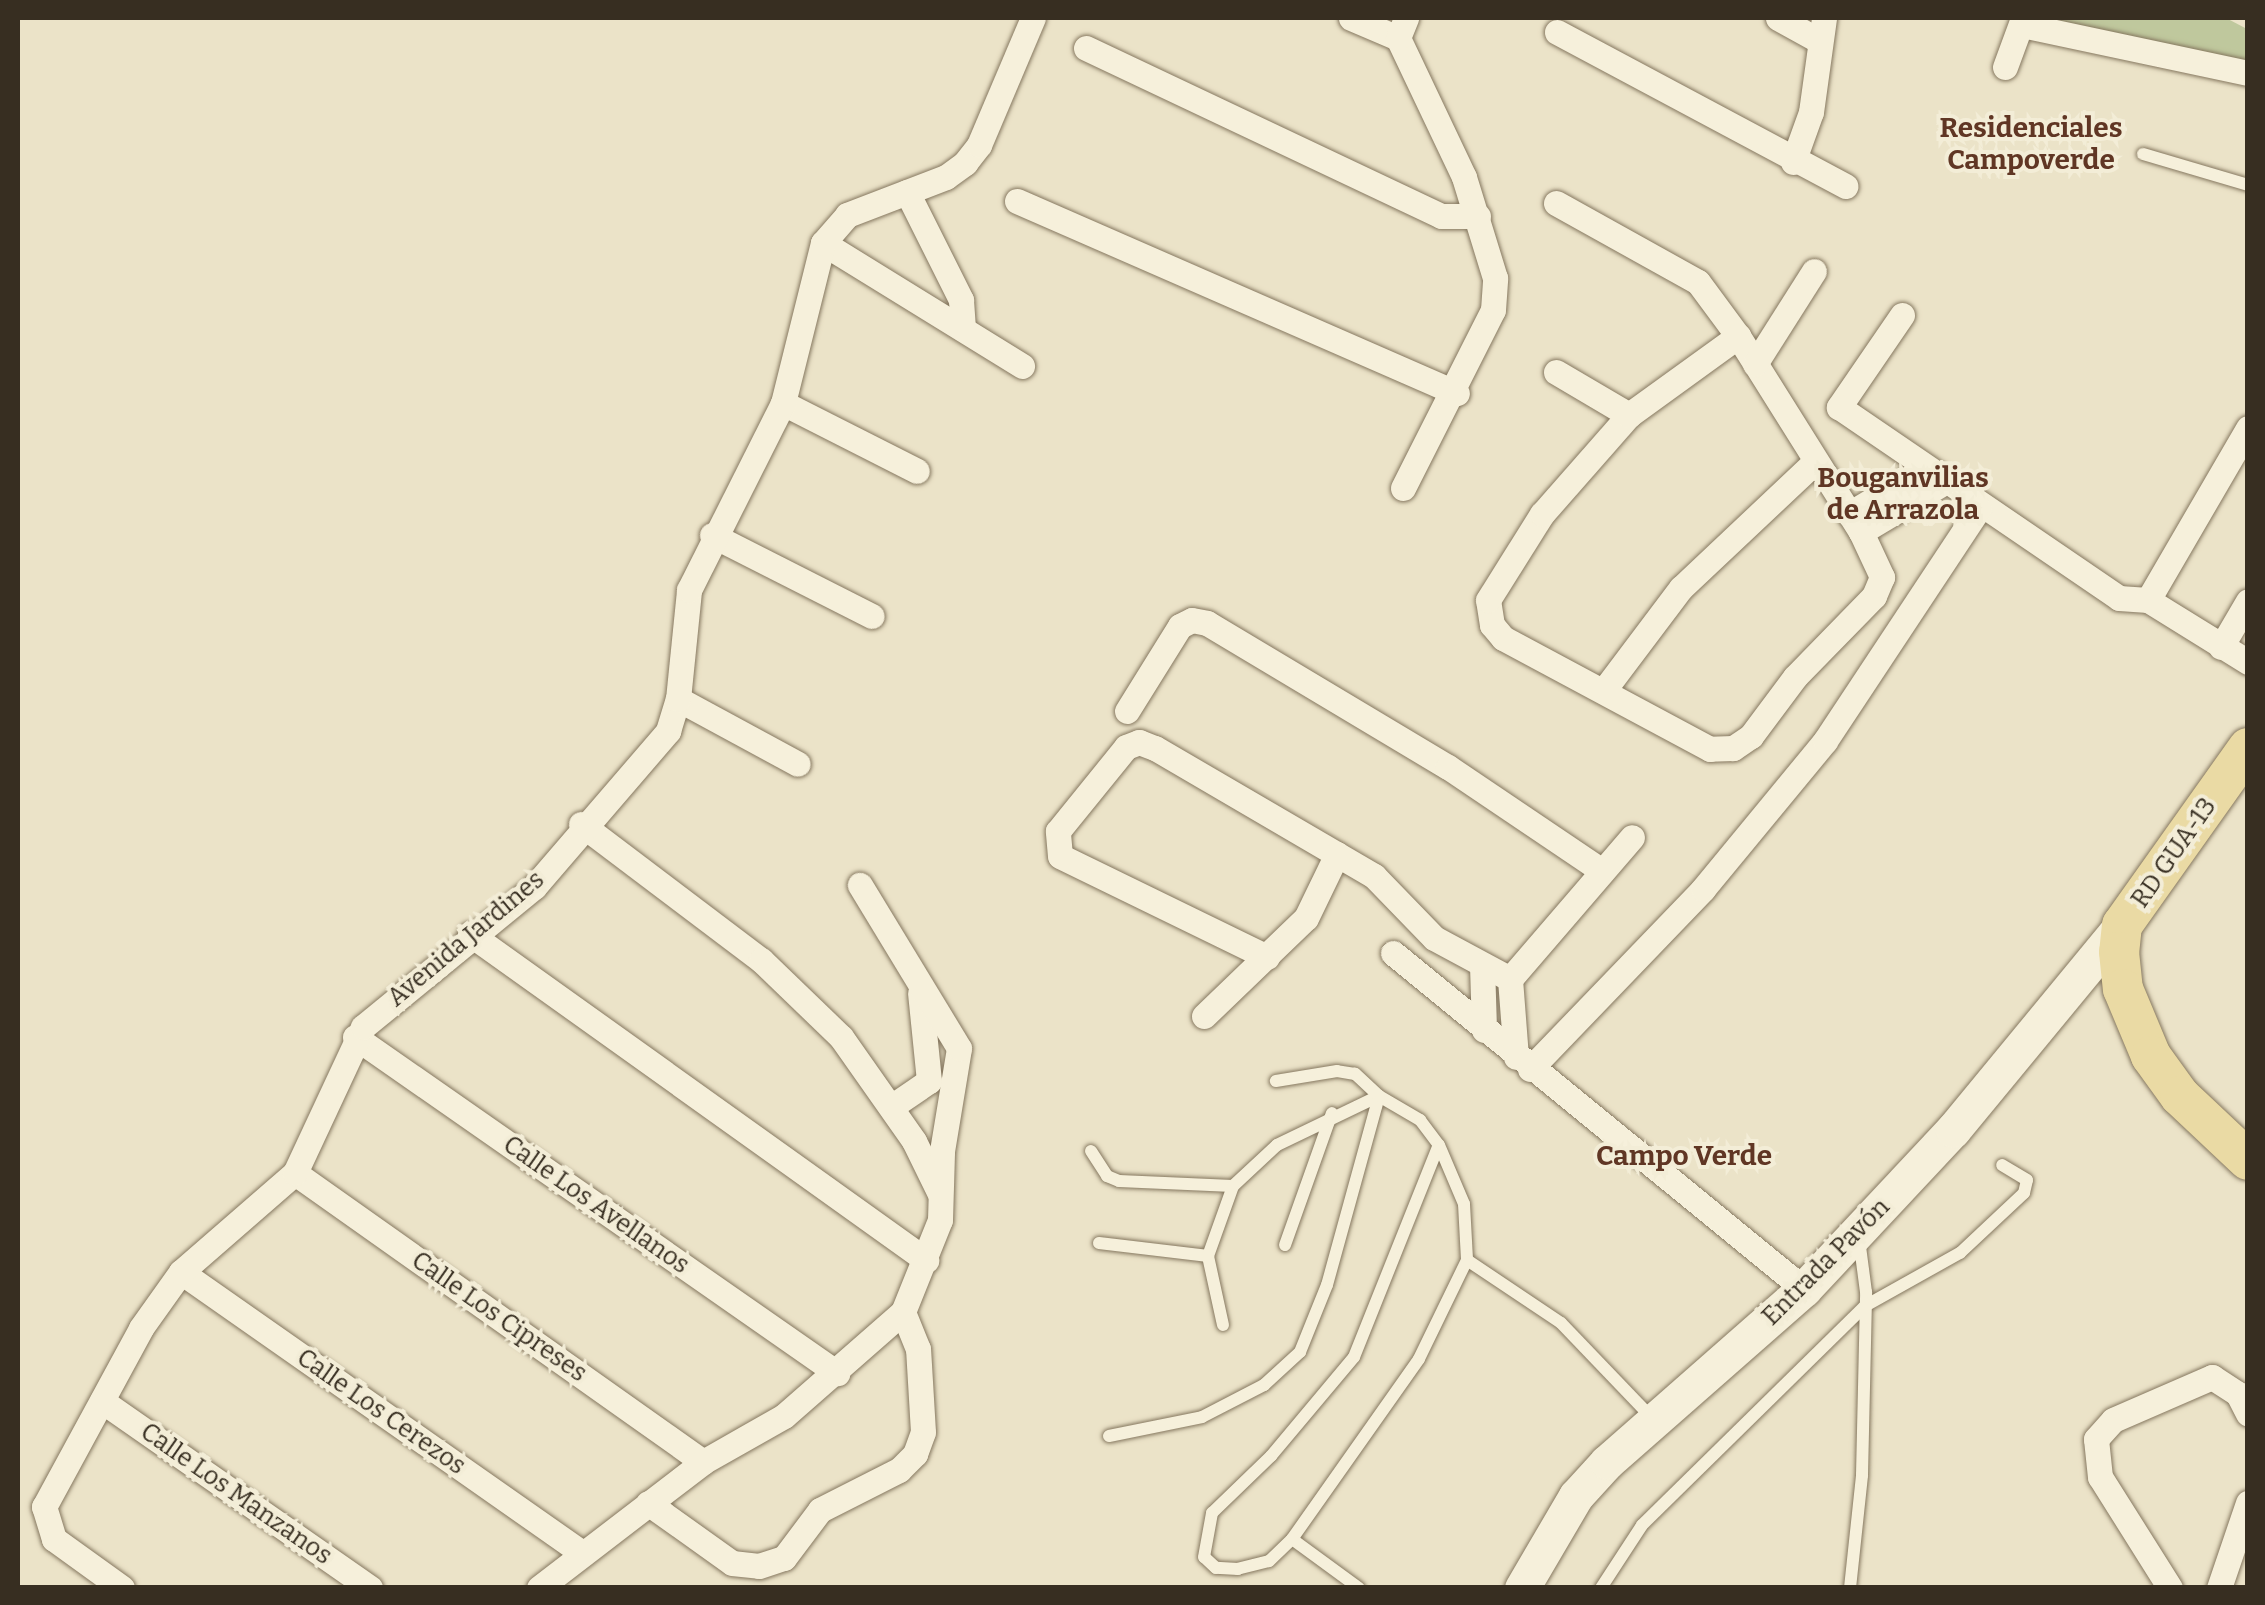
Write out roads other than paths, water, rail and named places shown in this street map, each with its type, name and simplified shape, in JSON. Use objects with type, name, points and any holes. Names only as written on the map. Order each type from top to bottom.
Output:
[{"type":"main road","name":"RD GUA-13","points":[[2248,748],[2122,925],[2123,989],[2145,1044],[2180,1096],[2248,1160]]},
{"type":"street","points":[[1022,366],[824,242],[858,210],[946,177],[979,144],[1033,18]]},
{"type":"street","points":[[1351,18],[1402,28],[1490,246],[1494,310],[1456,394],[1404,488]]},
{"type":"street","points":[[1778,18],[1820,28],[1811,112],[1792,162]]},
{"type":"street","points":[[2005,67],[2022,21],[2248,73]]},
{"type":"street","points":[[1557,32],[1792,162],[1846,186]]},
{"type":"street","points":[[1086,48],[1441,216],[1478,216]]},
{"type":"street","points":[[906,192],[961,300],[963,329]]},
{"type":"street","points":[[1017,201],[1456,394]]},
{"type":"street","points":[[1556,203],[1698,282],[1738,336],[1855,523],[1882,576],[1874,596],[1795,676],[1751,736],[1733,748],[1710,749],[1503,638],[1492,625],[1488,600],[1542,514],[1629,415],[1738,336]]},
{"type":"street","name":"Avenida Jardines","points":[[122,1588],[60,1545],[45,1524],[47,1498],[181,1272],[295,1173],[355,1037],[470,934],[534,887],[581,824],[668,730],[678,699],[689,590],[712,535],[783,403],[824,242]]},
{"type":"street","points":[[1755,364],[1814,271]]},
{"type":"street","points":[[1902,315],[1838,407],[1979,508],[2119,598],[2148,600],[2248,662]]},
{"type":"street","points":[[1556,372],[1629,415]]},
{"type":"street","points":[[783,403],[917,471]]},
{"type":"street","points":[[2148,600],[2248,428]]},
{"type":"street","points":[[1604,690],[1682,588],[1816,462]]},
{"type":"street","points":[[1855,523],[1933,476]]},
{"type":"street","points":[[1523,1063],[1703,889],[1824,741],[1979,508]]},
{"type":"street","points":[[712,535],[872,616]]},
{"type":"street","points":[[2220,647],[2248,602]]},
{"type":"street","points":[[1127,710],[1180,626],[1192,620],[1207,623],[1448,767],[1602,871]]},
{"type":"street","points":[[678,699],[798,764]]},
{"type":"street","points":[[1267,957],[1060,856],[1058,832],[1133,743],[1155,748],[1374,876],[1434,938],[1510,980]]},
{"type":"street","points":[[581,824],[761,960],[840,1037],[892,1107],[940,1194]]},
{"type":"street","points":[[1523,1063],[1510,980],[1632,837]]},
{"type":"street","points":[[1204,1016],[1306,918],[1338,854]]},
{"type":"street","points":[[541,1586],[703,1462],[784,1416],[904,1312],[940,1220],[959,1048],[860,885]]},
{"type":"street","name":"Entrada Pavón","points":[[1522,1588],[1576,1496],[1654,1420],[1804,1289],[1954,1130],[2122,925]]},
{"type":"street","points":[[470,934],[926,1260]]},
{"type":"street","points":[[1393,953],[1804,1289]]},
{"type":"street","points":[[1482,965],[1484,1030]]},
{"type":"street","points":[[892,1107],[928,1082],[916,973]]},
{"type":"street","name":"Calle Los Avellanos","points":[[355,1037],[837,1373]]},
{"type":"street","name":"Calle Los Cipreses","points":[[295,1173],[703,1462]]},
{"type":"street","name":"Calle Los Cerezos","points":[[181,1272],[581,1552]]},
{"type":"street","points":[[648,1503],[732,1564],[758,1566],[784,1558],[820,1510],[899,1470],[920,1443],[918,1350],[904,1312]]},
{"type":"street","points":[[2170,1588],[2100,1477],[2096,1438],[2113,1420],[2212,1376],[2238,1394],[2248,1414]]},
{"type":"street","name":"Calle Los Manzanos","points":[[102,1401],[370,1588]]},
{"type":"street","points":[[2219,1588],[2248,1503]]},
{"type":"lane","points":[[2143,154],[2248,185]]},
{"type":"lane","points":[[1276,1081],[1338,1071],[1355,1074],[1380,1096],[1420,1120],[1439,1145],[1464,1204],[1467,1260],[1419,1358],[1292,1540],[1269,1562],[1238,1569],[1216,1568],[1204,1558],[1212,1513],[1271,1456],[1354,1357],[1439,1145]]},
{"type":"lane","points":[[1222,1325],[1208,1256],[1233,1186],[1277,1145],[1332,1113],[1380,1096]]},
{"type":"lane","points":[[1109,1436],[1202,1416],[1264,1385],[1300,1352],[1327,1285],[1380,1096]]},
{"type":"lane","points":[[1285,1246],[1332,1113]]},
{"type":"lane","points":[[1091,1151],[1107,1176],[1119,1182],[1233,1186]]},
{"type":"lane","points":[[1600,1588],[1642,1526],[1866,1306],[1960,1253],[2024,1193],[2027,1180],[2002,1166]]},
{"type":"lane","points":[[1850,1588],[1862,1475],[1866,1306],[1858,1232]]},
{"type":"lane","points":[[1099,1243],[1208,1256]]},
{"type":"lane","points":[[1467,1260],[1562,1324],[1654,1420]]},
{"type":"lane","points":[[1292,1540],[1360,1588]]},
{"type":"district","name":"Residenciales Campoverde","points":[[2031,144]]},
{"type":"district","name":"Bouganvilias de Arrazola","points":[[1903,494]]},
{"type":"district","name":"Campo Verde","points":[[1684,1156]]}]
